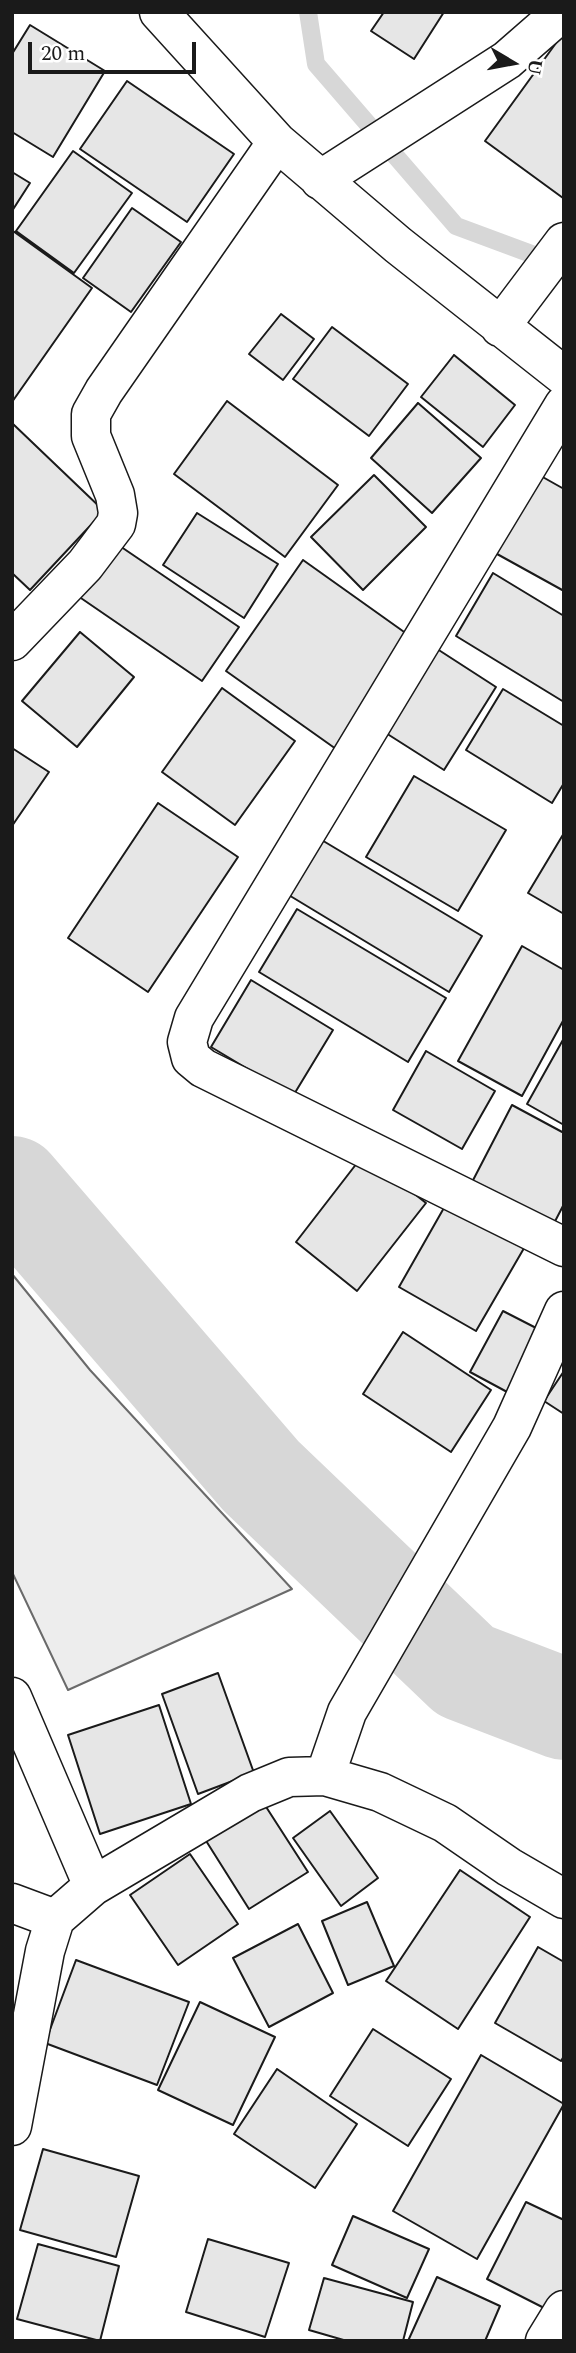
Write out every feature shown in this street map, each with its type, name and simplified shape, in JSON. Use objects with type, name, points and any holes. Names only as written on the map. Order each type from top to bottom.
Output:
[{"type":"street","points":[[331,172],[507,60],[562,12]]},
{"type":"street","points":[[163,14],[277,142],[331,172],[500,327],[564,376]]},
{"type":"street","points":[[12,641],[85,565],[116,524],[118,513],[115,495],[91,436],[91,414],[104,391],[277,142]]},
{"type":"street","points":[[500,327],[564,242]]},
{"type":"street","points":[[564,405],[194,1018],[187,1042],[191,1058],[203,1068],[564,1247]]},
{"type":"street","points":[[325,1776],[347,1712],[512,1427],[564,1311]]},
{"type":"street","points":[[12,1697],[93,1886]]},
{"type":"street","points":[[12,2126],[45,1951],[55,1919],[93,1886],[250,1793],[289,1777],[325,1776],[380,1792],[445,1824],[509,1867],[564,1899]]},
{"type":"street","points":[[12,1903],[55,1919]]},
{"type":"street","points":[[545,2341],[564,2310]]},
{"type":"shaded area","points":[[12,1274],[90,1370],[292,1589],[68,1690],[12,1572]]},
{"type":"building","points":[[384,12],[444,12],[414,59],[371,31]]},
{"type":"building","points":[[30,25],[105,71],[53,157],[12,132],[12,54]]},
{"type":"building","points":[[564,32],[564,197],[563,198],[485,141]]},
{"type":"building","points":[[127,81],[234,154],[187,222],[80,149]]},
{"type":"building","points":[[73,151],[132,193],[74,273],[16,231]]},
{"type":"building","points":[[12,172],[30,183],[12,211]]},
{"type":"building","points":[[132,208],[181,242],[131,312],[83,278]]},
{"type":"building","points":[[12,232],[92,288],[12,402]]},
{"type":"building","points":[[281,314],[314,339],[283,380],[249,354]]},
{"type":"building","points":[[332,327],[408,384],[369,436],[293,379]]},
{"type":"building","points":[[454,355],[515,405],[483,447],[421,397]]},
{"type":"building","points":[[227,401],[338,485],[285,557],[174,474]]},
{"type":"building","points":[[418,403],[481,458],[432,513],[371,458]]},
{"type":"building","points":[[12,423],[104,511],[30,590],[12,573]]},
{"type":"building","points":[[532,471],[564,489],[564,591],[488,549]]},
{"type":"building","points":[[374,475],[426,527],[363,590],[311,537]]},
{"type":"building","points":[[197,513],[278,564],[244,618],[163,565]]},
{"type":"building","points":[[111,540],[239,627],[202,681],[75,594]]},
{"type":"building","points":[[303,560],[414,639],[336,749],[226,671]]},
{"type":"building","points":[[493,573],[564,616],[564,702],[456,636]]},
{"type":"building","points":[[80,632],[134,677],[77,747],[22,701]]},
{"type":"building","points":[[431,645],[496,687],[444,770],[378,728]]},
{"type":"building","points":[[222,688],[295,741],[235,825],[162,772]]},
{"type":"building","points":[[503,689],[564,726],[564,783],[552,803],[466,750]]},
{"type":"building","points":[[12,748],[49,772],[12,826]]},
{"type":"building","points":[[414,776],[506,830],[458,911],[366,857]]},
{"type":"building","points":[[158,803],[238,857],[148,992],[68,938]]},
{"type":"building","points":[[564,833],[564,914],[528,893]]},
{"type":"building","points":[[320,839],[482,936],[449,992],[287,894]]},
{"type":"building","points":[[297,909],[446,998],[408,1062],[259,972]]},
{"type":"building","points":[[522,946],[564,970],[564,1019],[522,1096],[458,1061]]},
{"type":"building","points":[[251,980],[333,1030],[293,1096],[211,1047]]},
{"type":"building","points":[[564,1038],[564,1125],[527,1104]]},
{"type":"building","points":[[426,1051],[495,1091],[462,1149],[393,1110]]},
{"type":"building","points":[[512,1105],[564,1133],[564,1204],[551,1229],[470,1186]]},
{"type":"building","points":[[364,1154],[426,1203],[357,1291],[296,1242]]},
{"type":"building","points":[[449,1199],[527,1243],[476,1331],[399,1287]]},
{"type":"building","points":[[503,1311],[542,1331],[509,1393],[470,1372]]},
{"type":"building","points":[[403,1332],[491,1390],[451,1452],[363,1394]]},
{"type":"building","points":[[564,1371],[564,1414],[544,1401]]},
{"type":"building","points":[[218,1673],[254,1773],[198,1794],[162,1694]]},
{"type":"building","points":[[159,1705],[191,1804],[100,1834],[68,1735]]},
{"type":"building","points":[[261,1799],[308,1872],[249,1909],[203,1836]]},
{"type":"building","points":[[330,1811],[378,1878],[341,1906],[293,1838]]},
{"type":"building","points":[[190,1854],[238,1924],[178,1965],[130,1895]]},
{"type":"building","points":[[460,1870],[530,1917],[458,2029],[386,1981]]},
{"type":"building","points":[[367,1902],[394,1966],[348,1985],[322,1921]]},
{"type":"building","points":[[298,1924],[333,1993],[269,2027],[233,1958]]},
{"type":"building","points":[[538,1947],[564,1962],[564,2056],[561,2061],[495,2023]]},
{"type":"building","points":[[76,1960],[189,2002],[157,2085],[45,2043]]},
{"type":"building","points":[[200,2002],[275,2037],[233,2125],[158,2090]]},
{"type":"building","points":[[373,2029],[451,2079],[408,2146],[330,2096]]},
{"type":"building","points":[[481,2055],[564,2104],[477,2259],[393,2211]]},
{"type":"building","points":[[277,2069],[357,2124],[315,2188],[234,2134]]},
{"type":"building","points":[[43,2149],[139,2176],[116,2257],[20,2230]]},
{"type":"building","points":[[526,2202],[564,2220],[564,2289],[552,2312],[487,2279]]},
{"type":"building","points":[[353,2216],[429,2249],[407,2298],[332,2265]]},
{"type":"building","points":[[208,2239],[289,2263],[265,2337],[186,2312]]},
{"type":"building","points":[[38,2244],[119,2266],[100,2341],[17,2319]]},
{"type":"building","points":[[437,2277],[500,2306],[485,2341],[408,2341]]},
{"type":"building","points":[[324,2278],[413,2302],[403,2341],[347,2341],[309,2330]]},
{"type":"waterway","points":[[308,12],[316,64],[456,226],[553,262]]},
{"type":"waterway","points":[[12,1187],[261,1476],[465,1671],[564,1709]]}]
